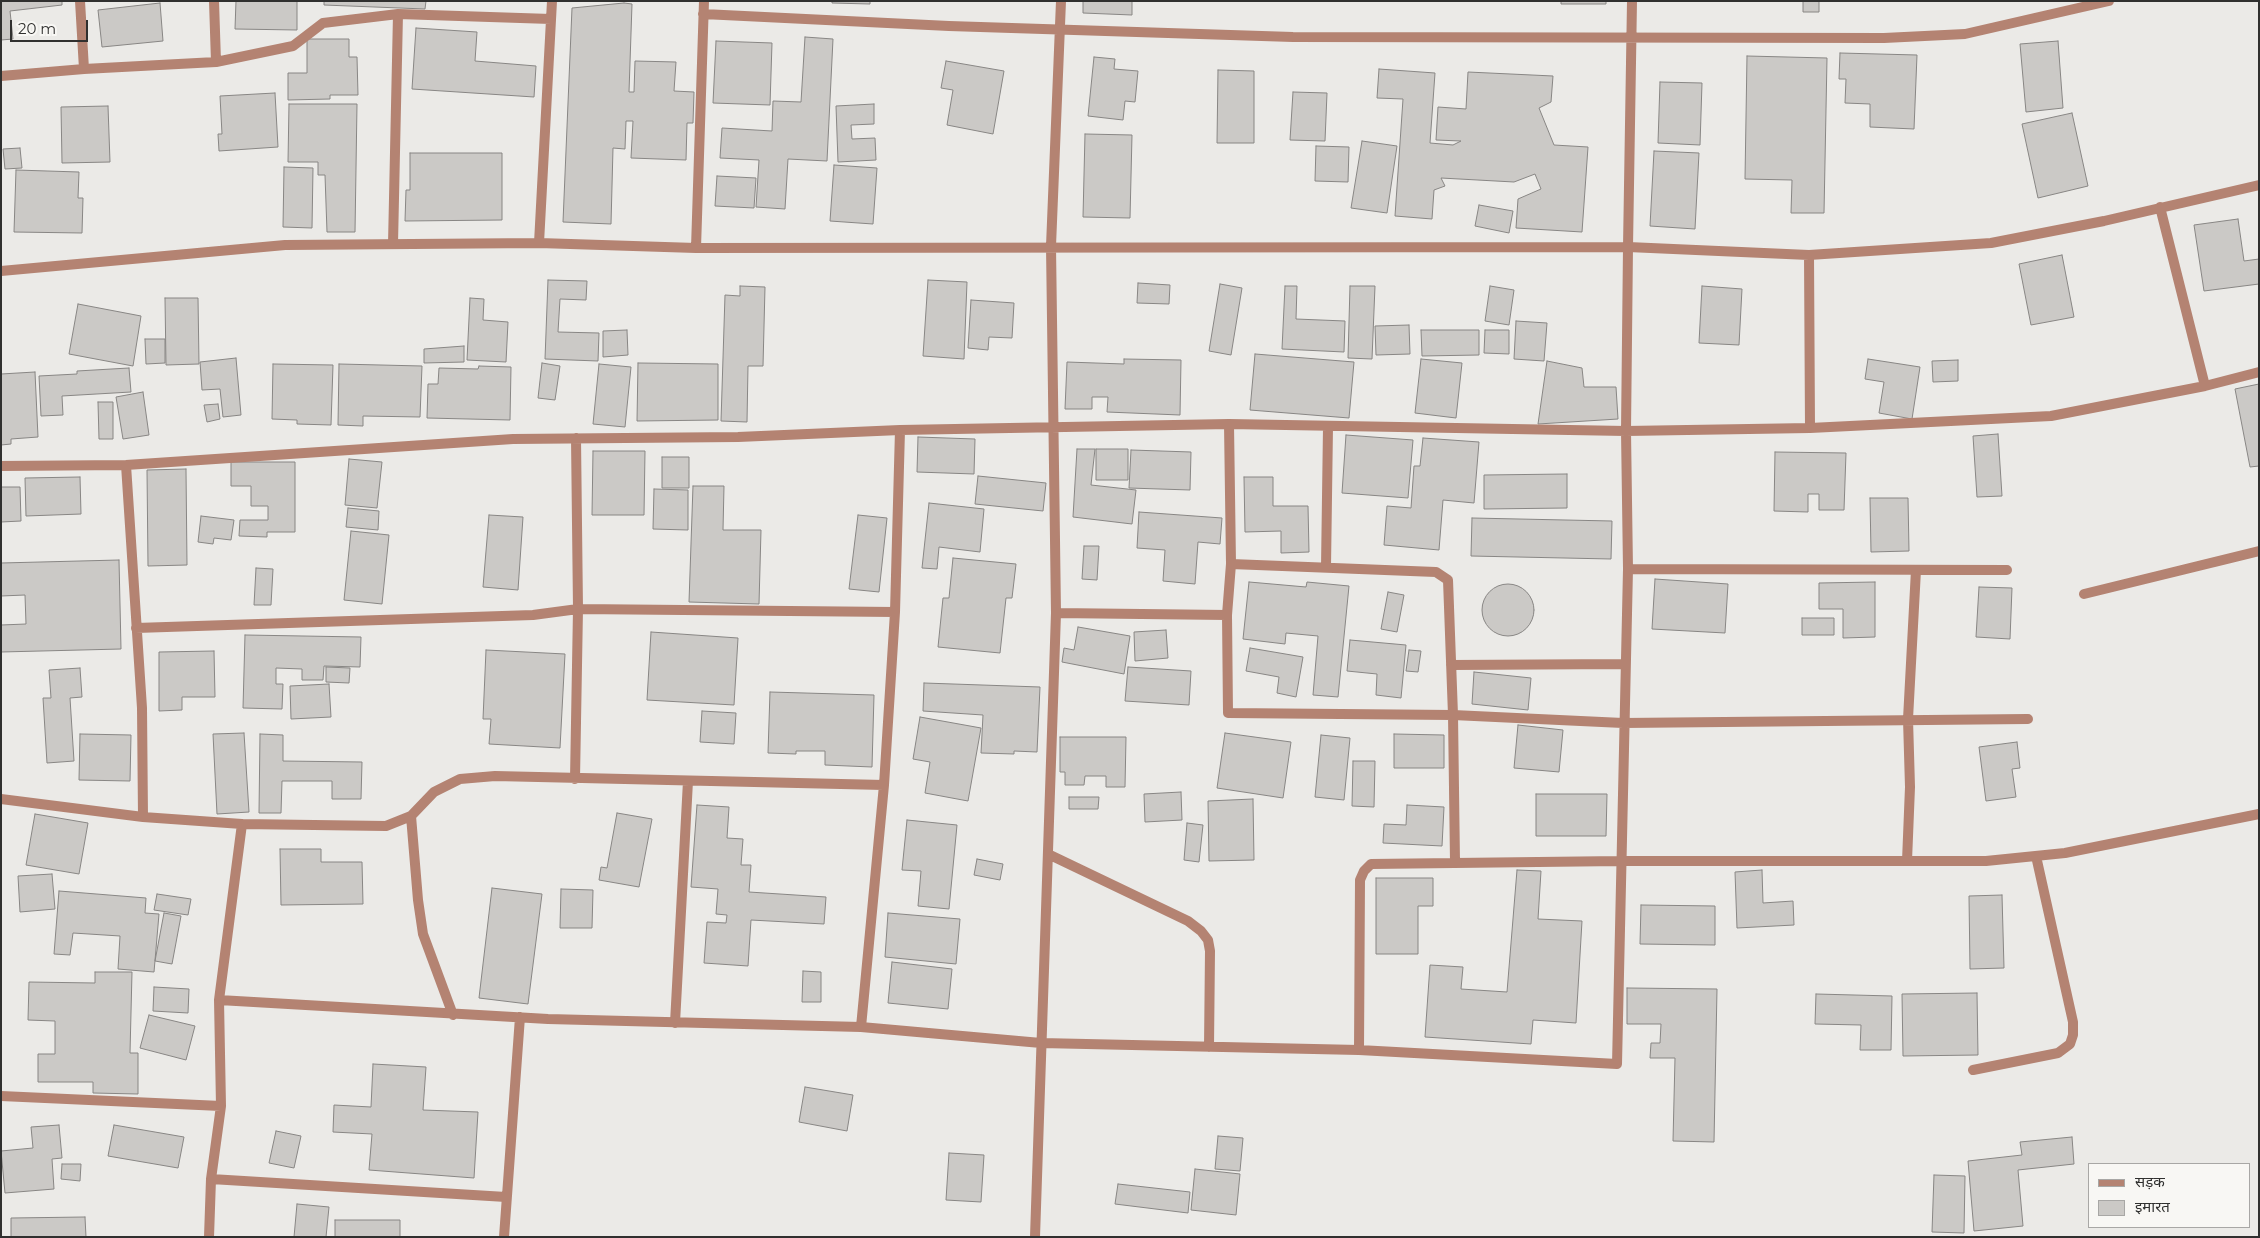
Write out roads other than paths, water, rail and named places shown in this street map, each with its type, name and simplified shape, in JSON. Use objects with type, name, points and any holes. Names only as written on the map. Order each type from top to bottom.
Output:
[{"type":"street","points":[[80,1],[84,69]]},
{"type":"street","points":[[214,1],[216,62]]},
{"type":"street","points":[[539,242],[552,1]]},
{"type":"street","points":[[696,248],[704,1]]},
{"type":"street","points":[[1035,1237],[1056,614],[1055,427],[1051,246],[1061,1]]},
{"type":"street","points":[[219,1000],[453,1015],[675,1023],[860,1026],[1041,1043],[1359,1050],[1617,1064],[1622,723],[1628,569],[1626,431],[1630,36],[1632,1]]},
{"type":"street","points":[[703,14],[1293,37],[1630,36],[1884,38],[1965,34],[2108,1]]},
{"type":"street","points":[[1,76],[84,69],[216,62],[293,46],[322,23],[398,14],[551,19]]},
{"type":"street","points":[[393,244],[398,14]]},
{"type":"street","points":[[1,271],[285,245],[539,242],[696,248],[1051,246],[1628,247],[1809,255],[1991,243],[2259,185]]},
{"type":"street","points":[[2160,207],[2205,386]]},
{"type":"street","points":[[1809,255],[1810,428]]},
{"type":"street","points":[[1,466],[126,465],[514,439],[738,437],[900,430],[1229,424],[1626,431],[1810,428],[2051,416],[2205,386],[2259,372]]},
{"type":"street","points":[[1229,424],[1231,564],[1227,615],[1228,713],[1453,715],[1622,723],[2028,719]]},
{"type":"street","points":[[1326,567],[1328,427]]},
{"type":"street","points":[[860,1026],[884,785],[895,612],[900,430]]},
{"type":"street","points":[[575,779],[578,609],[576,438]]},
{"type":"street","points":[[126,465],[142,708],[144,817]]},
{"type":"street","points":[[2084,594],[2259,551]]},
{"type":"street","points":[[1231,564],[1436,572],[1448,580],[1453,715],[1455,862]]},
{"type":"street","points":[[1628,569],[2008,570]]},
{"type":"street","points":[[1907,861],[1910,787],[1908,719],[1916,570]]},
{"type":"street","points":[[136,628],[533,615],[578,609],[895,612]]},
{"type":"street","points":[[1056,614],[1227,615]]},
{"type":"street","points":[[1451,664],[1625,664]]},
{"type":"street","points":[[1,799],[144,817],[242,824],[386,826],[411,816],[434,792],[460,779],[495,776],[884,785]]},
{"type":"street","points":[[675,1023],[688,781]]},
{"type":"street","points":[[1359,1050],[1360,880],[1364,870],[1371,864],[1382,862],[1621,860],[1986,861],[2065,853],[2259,814]]},
{"type":"street","points":[[411,816],[418,900],[423,934],[453,1015]]},
{"type":"street","points":[[209,1237],[211,1179],[221,1106],[219,1000],[242,824]]},
{"type":"street","points":[[1048,854],[1188,921],[1201,930],[1208,940],[1210,951],[1210,1046]]},
{"type":"street","points":[[1973,1070],[2058,1052],[2070,1044],[2073,1035],[2072,1022],[2036,856]]},
{"type":"street","points":[[504,1237],[520,1017]]},
{"type":"street","points":[[1,1096],[221,1106]]},
{"type":"street","points":[[211,1179],[506,1197]]}]
